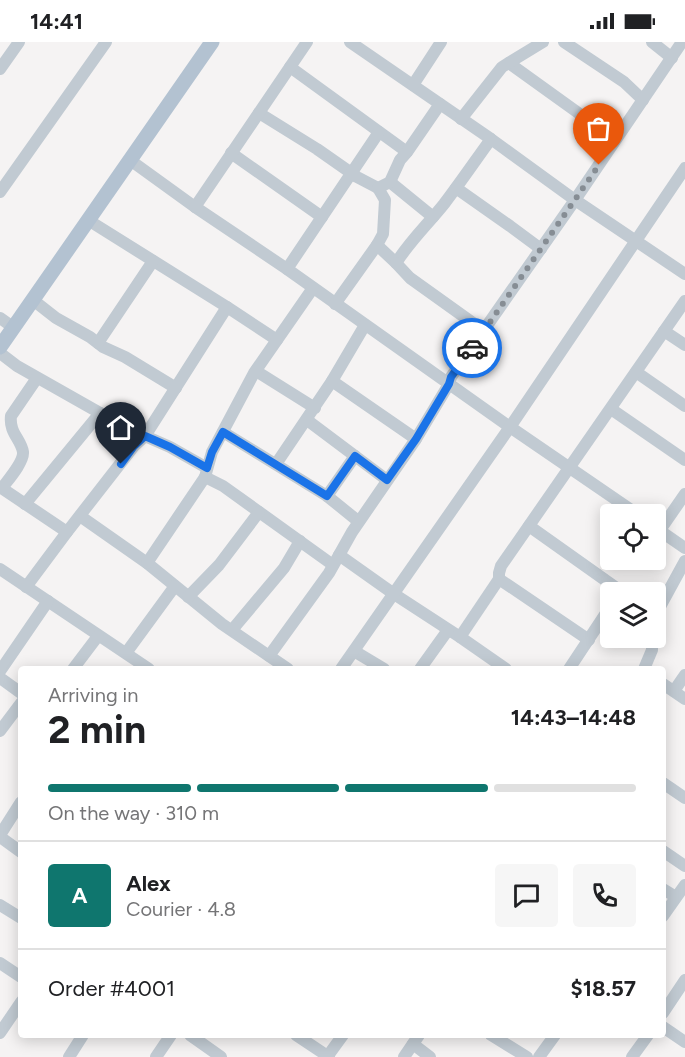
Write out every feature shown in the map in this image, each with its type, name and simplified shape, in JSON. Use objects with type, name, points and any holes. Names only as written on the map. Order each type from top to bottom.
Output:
[{"type":"main road","points":[[0,347],[212,42]]},
{"type":"street","points":[[0,69],[17,46],[3,42]]},
{"type":"street","points":[[0,192],[106,42]]},
{"type":"street","points":[[195,207],[307,42]]},
{"type":"street","points":[[350,42],[685,274]]},
{"type":"street","points":[[413,85],[441,42]]},
{"type":"street","points":[[564,42],[624,82],[643,100]]},
{"type":"street","points":[[652,42],[672,58]]},
{"type":"street","points":[[269,657],[336,560],[358,521],[416,439],[451,377],[682,42]]},
{"type":"street","points":[[461,119],[502,67],[538,43]]},
{"type":"street","points":[[509,63],[602,130],[614,142]]},
{"type":"street","points":[[290,67],[406,152]]},
{"type":"street","points":[[335,304],[383,234],[384,185],[440,104]]},
{"type":"street","points":[[259,113],[351,173],[384,185],[433,217]]},
{"type":"street","points":[[287,269],[378,132]]},
{"type":"street","points":[[396,263],[411,240],[456,188],[491,139]]},
{"type":"street","points":[[231,153],[322,217]]},
{"type":"street","points":[[130,160],[622,504]]},
{"type":"street","points":[[343,666],[510,427],[635,240],[683,175]]},
{"type":"street","points":[[456,188],[541,249]]},
{"type":"street","points":[[88,220],[277,340]]},
{"type":"street","points":[[377,245],[410,278],[484,331]]},
{"type":"street","points":[[98,344],[153,261]]},
{"type":"street","points":[[147,563],[206,472],[212,452],[256,371],[313,288]]},
{"type":"street","points":[[33,300],[56,318],[98,344],[125,357],[176,388]]},
{"type":"street","points":[[460,637],[499,579],[501,566],[685,301]]},
{"type":"street","points":[[26,587],[134,446],[145,436],[227,307]]},
{"type":"street","points":[[0,318],[14,328]]},
{"type":"street","points":[[276,464],[315,408],[365,326]]},
{"type":"street","points":[[664,331],[685,345]]},
{"type":"street","points":[[0,353],[17,366],[100,413],[170,447],[300,541],[394,594],[502,666]]},
{"type":"street","points":[[256,371],[315,408]]},
{"type":"street","points":[[636,372],[685,406]]},
{"type":"street","points":[[37,378],[11,416],[13,431],[23,455],[1,488],[67,532]]},
{"type":"street","points":[[332,381],[416,439]]},
{"type":"street","points":[[611,409],[685,460]]},
{"type":"street","points":[[25,504],[100,413]]},
{"type":"street","points":[[307,420],[387,480]]},
{"type":"street","points":[[223,432],[327,496],[358,521]]},
{"type":"street","points":[[327,496],[355,456]]},
{"type":"street","points":[[666,519],[685,494]]},
{"type":"street","points":[[188,597],[219,565],[259,512]]},
{"type":"street","points":[[80,516],[147,563],[188,597],[283,666]]},
{"type":"street","points":[[529,526],[607,582]]},
{"type":"street","points":[[666,535],[685,548]]},
{"type":"street","points":[[232,630],[284,568],[300,541]]},
{"type":"street","points":[[666,594],[685,561]]},
{"type":"street","points":[[0,569],[145,666]]},
{"type":"street","points":[[499,579],[589,640]]},
{"type":"street","points":[[126,653],[175,586]]},
{"type":"street","points":[[0,671],[48,601]]},
{"type":"street","points":[[571,666],[600,623]]},
{"type":"street","points":[[422,666],[448,630]]},
{"type":"street","points":[[75,666],[98,636]]},
{"type":"street","points":[[0,646],[12,654]]},
{"type":"street","points":[[645,666],[652,648]]},
{"type":"street","points":[[354,651],[379,666]]},
{"type":"street","points":[[685,675],[669,688],[685,699]]},
{"type":"street","points":[[0,678],[18,691]]},
{"type":"street","points":[[0,731],[18,707]]},
{"type":"street","points":[[666,785],[685,798]]},
{"type":"street","points":[[18,807],[0,836],[18,850]]},
{"type":"street","points":[[666,853],[685,866]]},
{"type":"street","points":[[666,912],[685,885]]},
{"type":"street","points":[[666,891],[676,897]]},
{"type":"street","points":[[0,905],[18,916]]},
{"type":"street","points":[[0,963],[18,975]]},
{"type":"street","points":[[666,1008],[685,980]]},
{"type":"street","points":[[1,1028],[18,1006]]},
{"type":"street","points":[[666,1029],[685,1042]]},
{"type":"street","points":[[69,1057],[81,1038]]},
{"type":"street","points":[[156,1057],[169,1038]]},
{"type":"street","points":[[194,1038],[222,1057]]},
{"type":"street","points":[[300,1038],[328,1057],[341,1038]]},
{"type":"street","points":[[496,1038],[526,1057]]},
{"type":"street","points":[[539,1057],[553,1038]]},
{"type":"street","points":[[632,1057],[646,1038]]},
{"type":"street","points":[[404,1057],[416,1040],[430,1057]]},
{"type":"way so far","points":[[472,348],[599,165]]},
{"type":"route","points":[[121,464],[134,446],[145,436],[207,468],[212,452],[223,432],[327,496],[355,456],[387,480],[416,439],[451,377],[472,348]]}]
